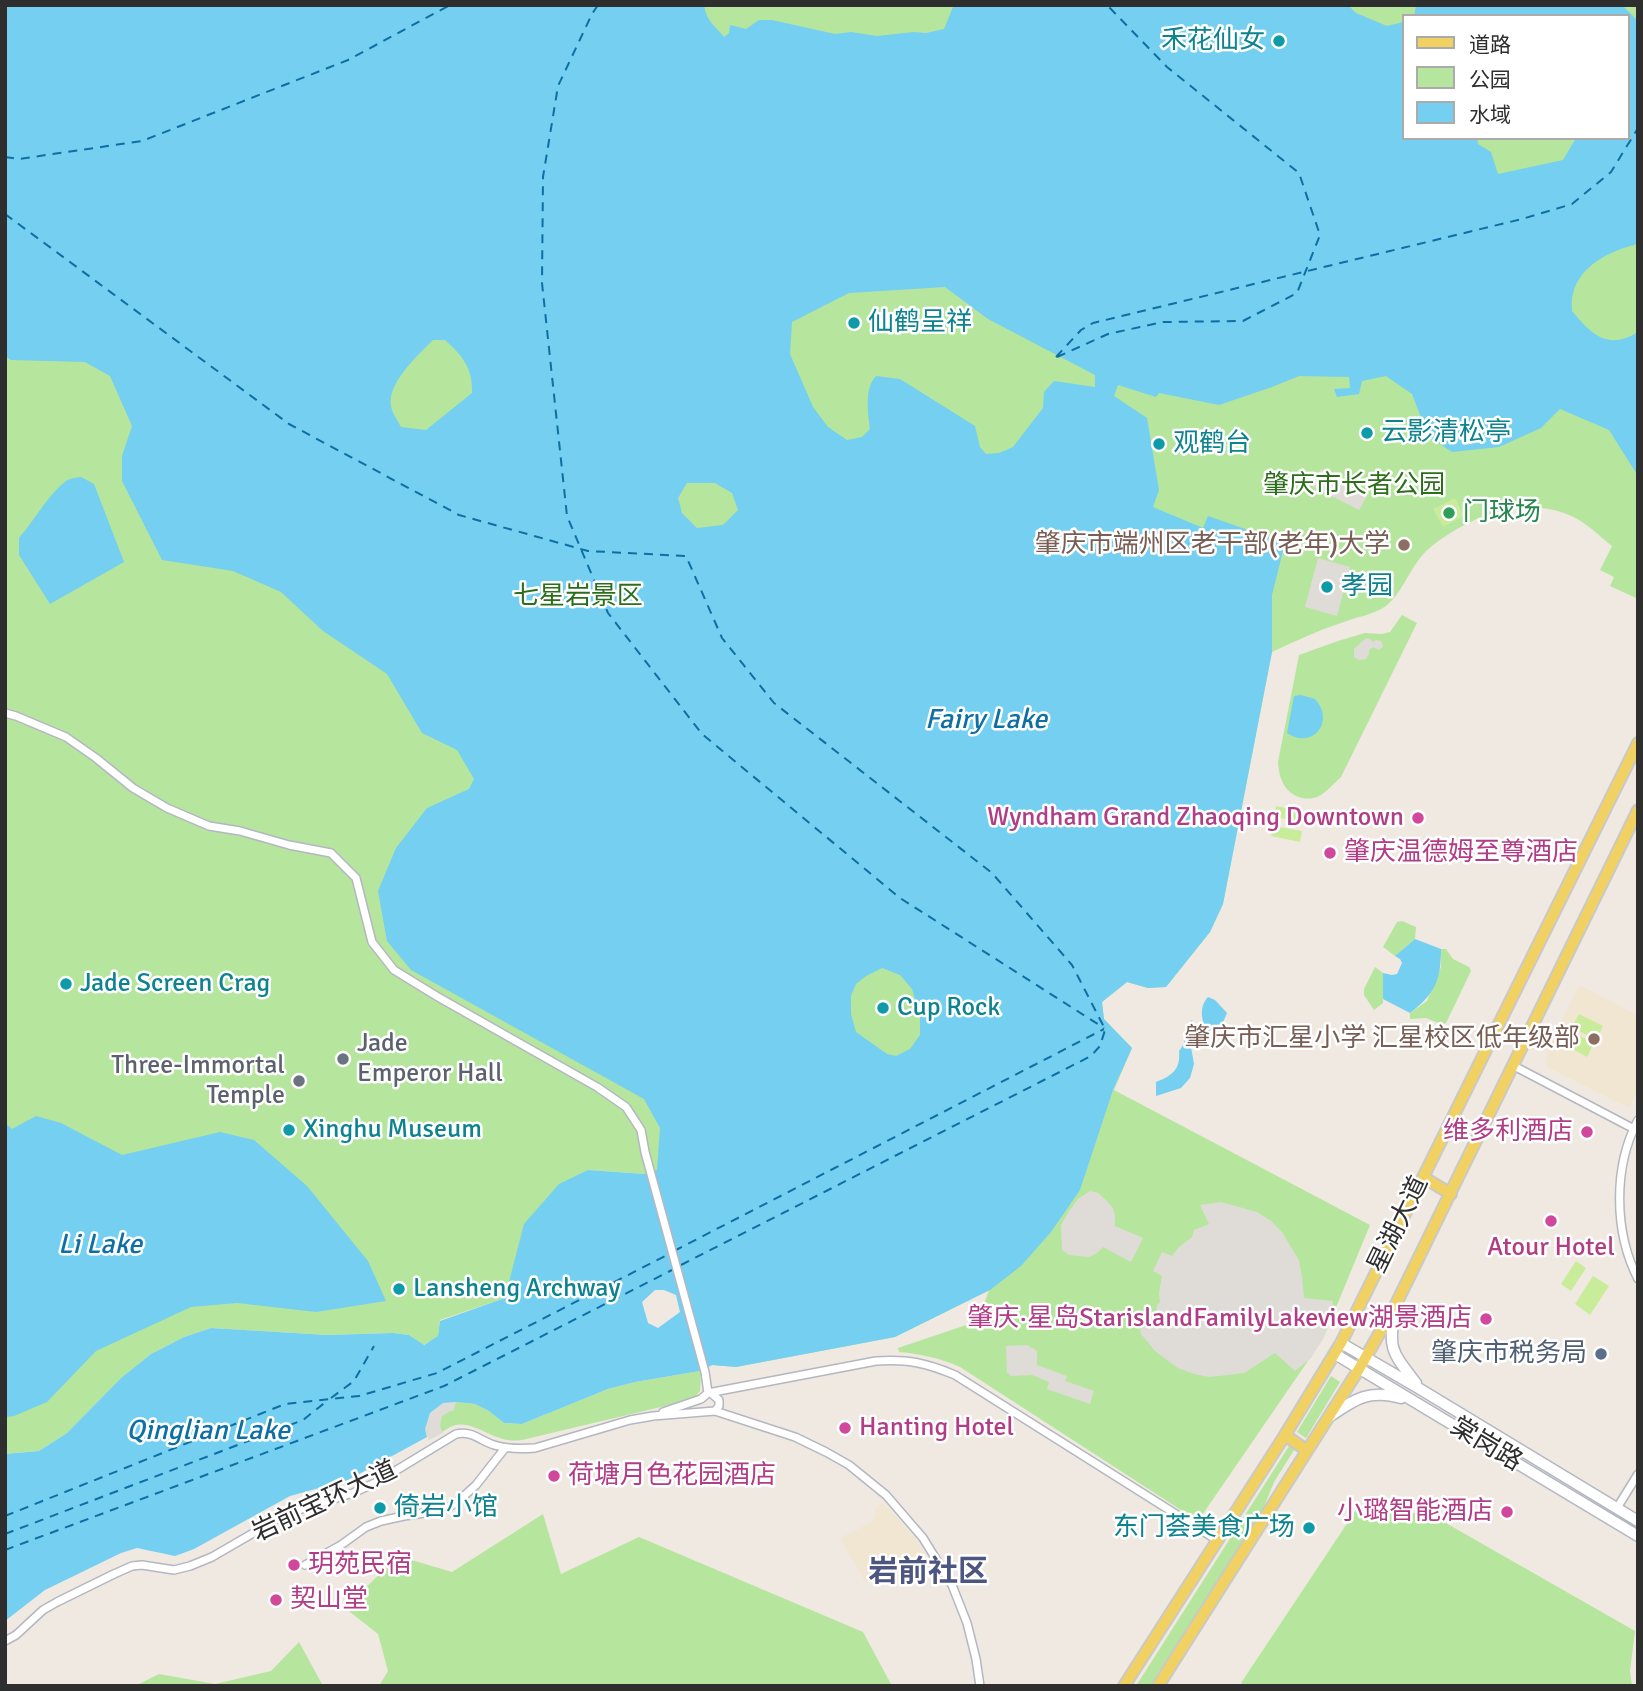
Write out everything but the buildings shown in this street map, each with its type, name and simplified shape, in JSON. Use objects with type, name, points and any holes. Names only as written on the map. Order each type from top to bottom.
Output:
[{"type":"main road","name":"星湖大道","points":[[1124,1686],[1338,1349],[1637,748]]},
{"type":"main road","name":"星湖大道","points":[[1158,1686],[1366,1358],[1395,1306],[1638,810]]},
{"type":"main road","points":[[1423,1177],[1451,1194]]},
{"type":"main road","points":[[1395,1306],[1392,1347],[1396,1358],[1420,1389]]},
{"type":"main road","name":"棠岗路","points":[[1338,1349],[1366,1358],[1638,1521]]},
{"type":"main road","name":"棠岗路","points":[[1338,1349],[1359,1369],[1638,1536]]},
{"type":"main road","points":[[1328,1417],[1354,1399],[1366,1395],[1391,1395],[1413,1401]]},
{"type":"main road","points":[[1285,1435],[1307,1450]]},
{"type":"main road","points":[[1539,1477],[1546,1466]]},
{"type":"street","points":[[5,713],[66,737],[133,788],[167,808],[209,826],[331,853],[356,878],[372,942],[394,970],[597,1087],[626,1107],[640,1129],[705,1372],[707,1395],[702,1407],[795,1437],[849,1465],[886,1495],[923,1538],[953,1585],[967,1623],[980,1686]]},
{"type":"street","points":[[1514,1066],[1636,1130]]},
{"type":"street","points":[[1638,1120],[1626,1149],[1619,1190],[1623,1240],[1638,1279]]},
{"type":"street","points":[[653,1416],[707,1395],[876,1361],[915,1361],[956,1375],[1217,1540]]},
{"type":"street","points":[[305,1565],[366,1527],[381,1521],[438,1511],[455,1504],[476,1485],[505,1448],[535,1448],[630,1420],[712,1411],[719,1406],[719,1400],[707,1395]]},
{"type":"street","name":"岩前宝环大道","points":[[5,1642],[43,1610],[114,1574],[132,1566],[142,1565],[174,1570],[212,1557],[286,1514],[353,1493],[377,1482],[456,1434],[470,1433],[505,1448]]},
{"type":"street","points":[[1617,1508],[1638,1474]]},
{"type":"shaded area","points":[[1321,469],[1368,494],[1359,510],[1312,486]]},
{"type":"shaded area","name":"孝园","points":[[1318,558],[1350,567],[1337,616],[1305,607]]},
{"type":"shaded area","points":[[1366,638],[1373,642],[1381,641],[1383,647],[1379,650],[1373,647],[1366,659],[1359,660],[1354,657],[1354,649]]},
{"type":"shaded area","name":"肇庆市汇星小学 汇星校区低年级部","points":[[1580,985],[1638,1016],[1635,1029],[1638,1031],[1638,1088],[1629,1108],[1547,1067],[1546,1048]]},
{"type":"shaded area","points":[[1090,1191],[1098,1193],[1113,1208],[1115,1226],[1143,1238],[1131,1262],[1103,1247],[1089,1257],[1069,1255],[1062,1250],[1061,1225],[1078,1199]]},
{"type":"shaded area","points":[[1221,1202],[1257,1212],[1271,1221],[1282,1232],[1299,1260],[1304,1298],[1333,1301],[1323,1339],[1311,1358],[1295,1371],[1275,1353],[1244,1373],[1210,1377],[1194,1374],[1168,1361],[1155,1351],[1141,1334],[1140,1328],[1160,1324],[1156,1315],[1162,1276],[1153,1271],[1162,1252],[1172,1256],[1192,1237],[1194,1230],[1209,1224],[1200,1205]]},
{"type":"shaded area","points":[[1027,1345],[1037,1351],[1037,1365],[1067,1376],[1065,1381],[1094,1391],[1090,1404],[1047,1389],[1049,1382],[1032,1375],[1010,1376],[1007,1373],[1006,1346]]},
{"type":"shaded area","points":[[456,1402],[453,1411],[442,1416],[440,1426],[443,1433],[429,1440],[425,1428],[430,1413],[443,1403]]},
{"type":"shaded area","points":[[882,1502],[913,1536],[932,1566],[865,1581],[840,1538],[870,1523],[876,1516],[875,1510]]},
{"type":"green space","name":"Fairy Lake","points":[[5,5],[1638,5],[1638,599],[1610,586],[1614,577],[1600,570],[1612,546],[1584,523],[1550,509],[1522,507],[1483,516],[1432,546],[1416,564],[1396,596],[1381,609],[1323,629],[1272,652],[1223,904],[1210,932],[1166,987],[1148,988],[1127,982],[1102,1002],[1104,1019],[1132,1048],[1114,1090],[1370,1225],[1323,1339],[1198,1521],[960,1367],[930,1357],[899,1352],[898,1348],[978,1321],[989,1290],[895,1337],[736,1367],[712,1365],[701,1371],[700,1391],[686,1401],[522,1440],[506,1440],[471,1426],[459,1425],[450,1427],[429,1440],[425,1429],[426,1421],[456,1402],[475,1404],[504,1423],[522,1424],[608,1389],[700,1371],[646,1174],[588,1170],[510,1278],[502,1299],[440,1320],[438,1337],[423,1345],[409,1335],[393,1333],[327,1335],[211,1328],[184,1337],[151,1354],[121,1378],[67,1433],[39,1451],[5,1454]]},
{"type":"green space","name":"门球场","points":[[1455,498],[1464,516],[1443,527],[1433,509]]},
{"type":"green space","points":[[1402,615],[1417,623],[1341,777],[1317,797],[1306,799],[1291,793],[1284,784],[1278,762],[1299,655],[1365,633],[1390,632]]},
{"type":"green space","points":[[1276,806],[1305,812],[1303,822],[1274,817]]},
{"type":"green space","points":[[1273,826],[1302,831],[1300,842],[1271,836]]},
{"type":"green space","points":[[1402,921],[1416,927],[1415,939],[1395,956],[1383,947],[1397,922]]},
{"type":"green space","points":[[1441,949],[1446,949],[1453,959],[1469,967],[1471,971],[1446,1023],[1441,1024],[1426,1018],[1410,1019],[1410,1013],[1427,1001],[1441,967]]},
{"type":"green space","points":[[1375,967],[1384,977],[1383,1003],[1374,1010],[1364,995],[1364,989]]},
{"type":"green space","points":[[1579,1014],[1603,1026],[1596,1040],[1572,1027]]},
{"type":"green space","points":[[1570,1031],[1594,1043],[1587,1057],[1564,1044]]},
{"type":"green space","points":[[1576,1261],[1586,1268],[1571,1291],[1561,1284]]},
{"type":"green space","points":[[1593,1276],[1609,1286],[1590,1315],[1575,1304]]},
{"type":"green space","points":[[1331,1376],[1340,1382],[1306,1438],[1297,1432]]},
{"type":"green space","points":[[1291,1443],[1296,1447],[1274,1482],[1261,1514],[1150,1686],[1136,1686]]},
{"type":"green space","points":[[1356,1510],[1430,1514],[1635,1631],[1630,1671],[1632,1686],[1245,1686],[1241,1683]]},
{"type":"green space","points":[[543,1514],[561,1574],[639,1537],[863,1632],[892,1686],[379,1686],[388,1671],[378,1634],[345,1608],[398,1556],[452,1572]]},
{"type":"green space","points":[[299,1642],[322,1684],[330,1686],[135,1686],[159,1674],[215,1684],[271,1671]]},
{"type":"water","name":"Fairy Lake","points":[[5,5],[704,5],[709,20],[724,37],[729,33],[730,25],[746,29],[759,20],[772,20],[835,34],[851,32],[877,36],[926,33],[944,29],[953,7],[951,5],[1348,5],[1356,13],[1387,26],[1402,22],[1402,140],[1477,140],[1478,144],[1491,152],[1498,174],[1563,160],[1575,140],[1629,140],[1629,14],[1414,14],[1416,5],[1622,5],[1638,21],[1638,244],[1618,250],[1589,267],[1576,284],[1572,296],[1572,311],[1593,333],[1609,340],[1618,340],[1638,332],[1638,476],[1609,430],[1560,409],[1541,428],[1499,447],[1452,452],[1428,436],[1412,394],[1386,376],[1362,381],[1359,394],[1337,397],[1334,389],[1350,388],[1349,377],[1299,376],[1219,405],[1159,393],[1156,397],[1118,385],[1114,396],[1147,418],[1159,490],[1153,507],[1203,528],[1208,516],[1285,543],[1272,595],[1272,652],[1223,904],[1210,932],[1166,987],[1148,988],[1127,982],[1102,1002],[1104,1019],[1132,1048],[1113,1090],[1080,1190],[1051,1232],[1021,1266],[990,1290],[895,1337],[736,1367],[712,1365],[700,1371],[635,1382],[608,1389],[522,1424],[504,1423],[475,1404],[443,1403],[430,1413],[425,1429],[427,1437],[348,1480],[290,1496],[194,1549],[175,1556],[137,1548],[121,1553],[45,1590],[5,1621],[5,1454],[39,1451],[67,1433],[121,1378],[151,1354],[184,1337],[211,1328],[327,1335],[393,1333],[409,1335],[424,1345],[438,1336],[440,1321],[502,1299],[524,1224],[559,1184],[588,1170],[645,1174],[657,1170],[660,1128],[644,1099],[411,970],[387,941],[378,891],[396,848],[427,808],[469,789],[474,779],[457,750],[422,733],[387,674],[323,631],[281,592],[233,571],[162,560],[122,481],[122,456],[132,426],[110,376],[85,362],[11,360],[5,356]],"holes":[[[945,287],[988,319],[1095,375],[1095,387],[1054,381],[1044,392],[1043,408],[1013,447],[999,453],[986,454],[980,447],[975,426],[900,379],[876,376],[872,381],[868,394],[870,429],[862,437],[847,440],[828,427],[813,407],[790,354],[792,322],[849,293]],[[433,340],[445,340],[466,363],[471,377],[472,393],[426,430],[401,427],[391,406],[394,388],[405,370]],[[687,483],[715,483],[732,493],[738,510],[723,525],[697,528],[682,513],[678,498]],[[882,968],[900,975],[912,989],[920,1016],[920,1035],[910,1049],[896,1056],[887,1054],[856,1032],[851,1014],[851,996],[856,984]],[[655,1290],[664,1290],[676,1295],[680,1312],[658,1328],[648,1323],[642,1302]]]},
{"type":"water","points":[[81,477],[94,484],[124,562],[50,604],[19,555],[19,538],[59,487],[68,480]]},
{"type":"water","points":[[1294,696],[1315,699],[1323,716],[1318,731],[1305,738],[1287,733]]},
{"type":"water","points":[[1415,939],[1441,949],[1441,960],[1438,978],[1431,993],[1410,1013],[1383,999],[1383,973],[1397,974],[1402,963],[1395,956]]},
{"type":"water","points":[[1208,997],[1215,1000],[1227,1013],[1217,1036],[1208,1034],[1203,1020],[1202,1010]]},
{"type":"water","points":[[1192,1020],[1199,1032],[1191,1047],[1194,1064],[1190,1078],[1181,1088],[1156,1096],[1156,1082],[1167,1077],[1177,1067],[1179,1051],[1184,1044],[1185,1027]]},
{"type":"water","name":"Li Lake","points":[[36,1116],[61,1123],[122,1155],[220,1132],[254,1140],[307,1186],[368,1261],[386,1301],[316,1312],[237,1303],[191,1307],[96,1351],[47,1402],[5,1417],[5,1123],[12,1129]]},
{"type":"ferry route","points":[[5,157],[19,159],[142,141],[348,60],[450,5]]},
{"type":"ferry route","points":[[598,5],[558,86],[543,177],[542,283],[567,516],[608,613],[702,734],[900,898],[1104,1028]]},
{"type":"ferry route","points":[[1057,357],[1108,334],[1163,322],[1243,321],[1297,293],[1320,235],[1299,173],[1167,67],[1107,5]]},
{"type":"ferry route","points":[[1056,357],[1081,330],[1093,323],[1522,219],[1572,204],[1611,172],[1638,128]]},
{"type":"ferry route","points":[[5,214],[289,424],[459,515],[588,551],[686,556],[722,638],[774,703],[992,873],[1072,965],[1105,1029]]},
{"type":"ferry route","points":[[674,1251],[1104,1029]]},
{"type":"ferry route","points":[[681,1265],[1091,1056],[1100,1046],[1105,1030]]},
{"type":"ferry route","points":[[5,1516],[285,1404],[359,1396],[437,1373],[669,1254]]},
{"type":"ferry route","points":[[5,1550],[444,1386],[672,1270]]},
{"type":"ferry route","points":[[331,1398],[354,1381],[374,1346]]},
{"type":"ferry route","points":[[5,1534],[303,1420],[327,1401]]},
{"type":"place","name":"禾花仙女","points":[[1279,41]]},
{"type":"place","name":"仙鹤呈祥","points":[[854,323]]},
{"type":"place","name":"云影清松亭","points":[[1367,433]]},
{"type":"place","name":"观鹤台","points":[[1159,444]]},
{"type":"place","name":"门球场","points":[[1449,513]]},
{"type":"place","name":"肇庆市端州区老干部(老年)大学","points":[[1404,545]]},
{"type":"place","name":"孝园","points":[[1327,587]]},
{"type":"place","name":"Wyndham Grand Zhaoqing Downtown","points":[[1418,818]]},
{"type":"place","name":"肇庆温德姆至尊酒店","points":[[1330,853]]},
{"type":"place","name":"Jade Screen Crag","points":[[66,984]]},
{"type":"place","name":"Cup Rock","points":[[883,1008]]},
{"type":"place","name":"肇庆市汇星小学 汇星校区低年级部","points":[[1594,1039]]},
{"type":"place","name":"Jade Emperor Hall","points":[[343,1059]]},
{"type":"place","name":"Three-Immortal Temple","points":[[299,1081]]},
{"type":"place","name":"Xinghu Museum","points":[[289,1130]]},
{"type":"place","name":"维多利酒店","points":[[1587,1132]]},
{"type":"place","name":"Atour Hotel","points":[[1551,1221]]},
{"type":"place","name":"Lansheng Archway","points":[[399,1289]]},
{"type":"place","name":"肇庆·星岛StarislandFamilyLakeview湖景酒店","points":[[1486,1319]]},
{"type":"place","name":"肇庆市税务局","points":[[1601,1354]]},
{"type":"place","name":"Hanting Hotel","points":[[845,1428]]},
{"type":"place","name":"荷塘月色花园酒店","points":[[554,1476]]},
{"type":"place","name":"倚岩小馆","points":[[380,1508]]},
{"type":"place","name":"小璐智能酒店","points":[[1507,1512]]},
{"type":"place","name":"东门荟美食广场","points":[[1309,1528]]},
{"type":"place","name":"玥苑民宿","points":[[294,1565]]},
{"type":"place","name":"契山堂","points":[[276,1600]]},
{"type":"district","name":"岩前社区","points":[[928,1573]]},
{"type":"park label","name":"肇庆市长者公园","points":[[1354,486]]},
{"type":"park label","name":"七星岩景区","points":[[578,597]]},
{"type":"water label","name":"Qinglian Lake","points":[[208,1432]]}]
